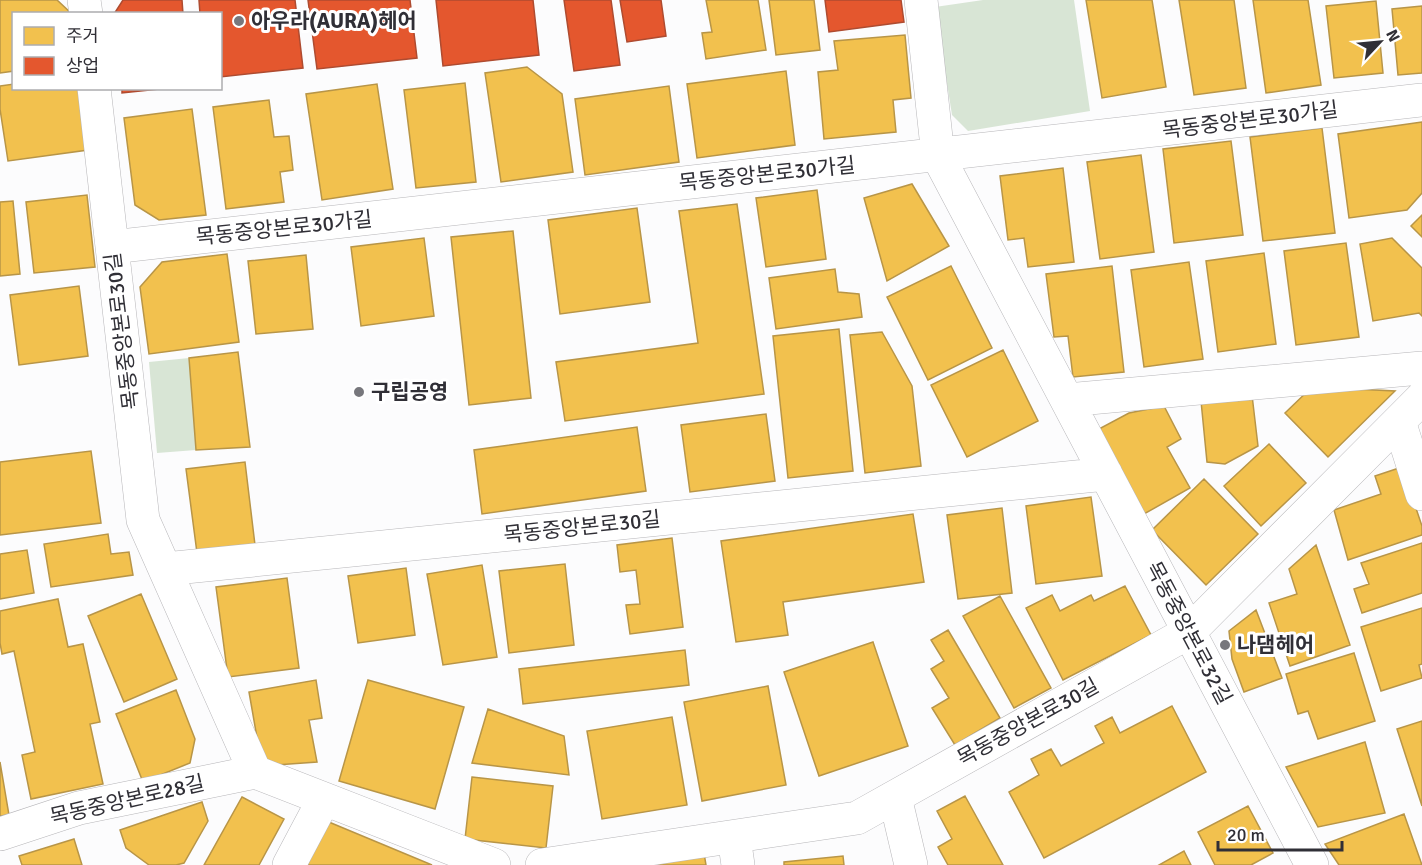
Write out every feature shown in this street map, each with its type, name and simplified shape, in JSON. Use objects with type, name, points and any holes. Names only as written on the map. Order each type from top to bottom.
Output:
[{"type":"street","name":"목동중앙본로32길","points":[[921,0],[938,156],[1312,865]]},
{"type":"street","name":"목동중앙본로30길","points":[[94,90],[143,520],[255,772]]},
{"type":"street","name":"목동중앙본로30가길","points":[[112,247],[1422,100]]},
{"type":"street","points":[[1067,400],[1422,368]]},
{"type":"street","name":"목동중앙본로30길","points":[[542,865],[736,851],[856,818],[1189,632],[1422,398]]},
{"type":"street","points":[[1399,422],[1422,494]]},
{"type":"street","name":"목동중앙본로30길","points":[[165,569],[1106,474]]},
{"type":"street","points":[[255,772],[494,865]]},
{"type":"street","name":"목동중앙본로28길","points":[[0,834],[79,808],[255,772]]},
{"type":"street","points":[[895,797],[911,865]]},
{"type":"street","points":[[289,865],[324,799]]},
{"type":"green space","points":[[983,0],[1074,0],[1090,111],[968,131],[952,115],[935,7]]},
{"type":"green space","points":[[189,358],[196,450],[157,453],[149,362]]},
{"type":"building: 주거","points":[[0,0],[57,0],[70,12],[12,12],[12,71],[0,73]]},
{"type":"building: 주거","points":[[706,0],[758,0],[766,50],[706,59],[702,33],[712,32]]},
{"type":"building: 주거","points":[[769,0],[814,0],[820,50],[776,55]]},
{"type":"building: 주거","points":[[1086,0],[1152,0],[1166,87],[1102,98]]},
{"type":"building: 주거","points":[[1179,0],[1234,0],[1246,88],[1194,95]]},
{"type":"building: 주거","points":[[1253,0],[1308,0],[1321,85],[1266,93]]},
{"type":"building: 주거","points":[[1376,1],[1383,73],[1334,78],[1326,6]]},
{"type":"building: 주거","points":[[1422,6],[1422,73],[1398,75],[1392,9]]},
{"type":"building: 주거","points":[[905,35],[911,98],[893,100],[896,132],[824,139],[818,72],[838,70],[834,41]]},
{"type":"building: 주거","points":[[527,67],[562,94],[573,172],[501,182],[485,73]]},
{"type":"building: 주거","points":[[786,71],[795,145],[697,158],[687,84]]},
{"type":"building: 주거","points":[[465,83],[476,182],[416,188],[404,90]]},
{"type":"building: 주거","points":[[12,84],[12,90],[79,90],[88,150],[8,161],[0,109],[0,86]]},
{"type":"building: 주거","points":[[377,84],[393,189],[322,200],[306,94]]},
{"type":"building: 주거","points":[[669,86],[679,162],[585,175],[575,99]]},
{"type":"building: 주거","points":[[269,100],[274,137],[289,136],[293,170],[280,172],[284,202],[226,209],[213,107]]},
{"type":"building: 주거","points":[[192,109],[206,215],[159,220],[135,205],[124,118]]},
{"type":"building: 주거","points":[[1422,122],[1422,193],[1407,210],[1349,218],[1338,134]]},
{"type":"building: 주거","points":[[1322,128],[1335,233],[1263,241],[1250,137]]},
{"type":"building: 주거","points":[[1231,141],[1243,235],[1174,243],[1163,149]]},
{"type":"building: 주거","points":[[1141,155],[1154,252],[1100,259],[1087,162]]},
{"type":"building: 주거","points":[[1063,168],[1074,262],[1028,267],[1024,238],[1008,240],[1000,176]]},
{"type":"building: 주거","points":[[912,184],[949,246],[887,281],[864,198]]},
{"type":"building: 주거","points":[[817,190],[826,259],[766,267],[756,198]]},
{"type":"building: 주거","points":[[87,195],[95,267],[34,273],[26,202]]},
{"type":"building: 주거","points":[[13,201],[20,274],[0,276],[0,202]]},
{"type":"building: 주거","points":[[737,204],[764,394],[565,421],[556,362],[698,343],[679,211]]},
{"type":"building: 주거","points":[[637,208],[650,302],[560,314],[548,220]]},
{"type":"building: 주거","points":[[1422,215],[1422,237],[1411,226]]},
{"type":"building: 주거","points":[[513,231],[531,398],[469,405],[451,237]]},
{"type":"building: 주거","points":[[424,238],[434,316],[361,326],[351,247]]},
{"type":"building: 주거","points":[[1392,238],[1422,268],[1422,316],[1419,313],[1373,321],[1360,244]]},
{"type":"building: 주거","points":[[1346,243],[1359,337],[1296,345],[1284,251]]},
{"type":"building: 주거","points":[[1264,253],[1276,344],[1218,352],[1206,261]]},
{"type":"building: 주거","points":[[227,254],[239,342],[149,354],[140,287],[162,262]]},
{"type":"building: 주거","points":[[306,255],[313,329],[256,334],[248,261]]},
{"type":"building: 주거","points":[[1189,262],[1203,359],[1144,367],[1131,270]]},
{"type":"building: 주거","points":[[951,266],[992,348],[928,380],[887,297]]},
{"type":"building: 주거","points":[[1112,266],[1124,372],[1073,377],[1068,336],[1054,337],[1046,274]]},
{"type":"building: 주거","points":[[835,269],[838,292],[859,294],[862,317],[776,329],[769,278]]},
{"type":"building: 주거","points":[[79,286],[88,356],[19,365],[10,295]]},
{"type":"building: 주거","points":[[839,329],[853,471],[788,478],[773,336]]},
{"type":"building: 주거","points":[[882,332],[912,386],[921,466],[865,473],[850,335]]},
{"type":"building: 주거","points":[[1003,350],[1038,421],[967,457],[931,385]]},
{"type":"building: 주거","points":[[238,352],[250,447],[196,450],[189,358]]},
{"type":"building: 주거","points":[[1312,387],[1395,391],[1328,457],[1285,413]]},
{"type":"building: 주거","points":[[1252,395],[1258,446],[1225,464],[1207,462],[1201,401]]},
{"type":"building: 주거","points":[[1164,406],[1181,439],[1167,447],[1190,488],[1144,514],[1097,430],[1129,413]]},
{"type":"building: 주거","points":[[766,414],[775,481],[690,492],[681,425]]},
{"type":"building: 주거","points":[[637,427],[646,491],[482,514],[474,450]]},
{"type":"building: 주거","points":[[1269,444],[1306,483],[1261,526],[1224,486]]},
{"type":"building: 주거","points":[[91,451],[101,523],[0,535],[0,462]]},
{"type":"building: 주거","points":[[245,462],[255,545],[197,553],[186,469]]},
{"type":"building: 주거","points":[[1402,467],[1422,526],[1422,535],[1348,560],[1334,510],[1381,494],[1375,476]]},
{"type":"building: 주거","points":[[1204,479],[1258,534],[1206,585],[1152,530]]},
{"type":"building: 주거","points":[[1091,497],[1102,576],[1036,584],[1026,506]]},
{"type":"building: 주거","points":[[1002,508],[1012,593],[958,599],[947,515]]},
{"type":"building: 주거","points":[[913,514],[924,582],[783,602],[788,635],[736,642],[721,541]]},
{"type":"building: 주거","points":[[108,534],[111,554],[129,552],[133,575],[51,587],[44,544]]},
{"type":"building: 주거","points":[[672,538],[683,627],[630,634],[626,605],[640,604],[636,570],[620,572],[617,545]]},
{"type":"building: 주거","points":[[1422,543],[1422,593],[1362,613],[1354,589],[1369,584],[1361,563]]},
{"type":"building: 주거","points":[[1316,545],[1350,645],[1290,666],[1269,603],[1297,594],[1289,569]]},
{"type":"building: 주거","points":[[27,550],[34,593],[0,599],[0,554]]},
{"type":"building: 주거","points":[[565,564],[574,645],[509,653],[499,571]]},
{"type":"building: 주거","points":[[482,565],[497,657],[443,665],[427,574]]},
{"type":"building: 주거","points":[[406,568],[415,635],[358,643],[348,576]]},
{"type":"building: 주거","points":[[287,578],[299,668],[228,677],[216,587]]},
{"type":"building: 주거","points":[[1125,586],[1151,635],[1063,680],[1026,608],[1052,595],[1060,611],[1091,595],[1094,601]]},
{"type":"building: 주거","points":[[141,594],[177,679],[124,702],[88,616]]},
{"type":"building: 주거","points":[[1000,596],[1051,688],[1014,708],[963,616]]},
{"type":"building: 주거","points":[[58,599],[68,647],[83,644],[100,722],[90,724],[103,784],[31,799],[22,755],[35,752],[14,651],[2,654],[0,611]]},
{"type":"building: 주거","points":[[1422,608],[1422,664],[1419,665],[1422,678],[1381,691],[1361,627]]},
{"type":"building: 주거","points":[[1256,610],[1282,678],[1244,692],[1232,659],[1229,631]]},
{"type":"building: 주거","points":[[948,630],[1000,718],[955,745],[932,708],[949,698],[931,669],[944,661],[931,640]]},
{"type":"building: 주거","points":[[873,642],[908,746],[819,776],[784,672]]},
{"type":"building: 주거","points":[[685,650],[689,685],[523,704],[519,669]]},
{"type":"building: 주거","points":[[1354,653],[1375,721],[1318,739],[1308,711],[1298,714],[1286,674]]},
{"type":"building: 주거","points":[[316,680],[322,718],[309,720],[317,762],[262,766],[249,692]]},
{"type":"building: 주거","points":[[368,680],[464,707],[435,809],[339,781]]},
{"type":"building: 주거","points":[[768,686],[786,785],[702,801],[684,702]]},
{"type":"building: 주거","points":[[176,690],[195,739],[190,763],[143,782],[116,714]]},
{"type":"building: 주거","points":[[1172,706],[1206,772],[1044,858],[1009,792],[1039,775],[1031,759],[1051,749],[1061,766],[1104,743],[1095,726],[1112,717],[1120,733]]},
{"type":"building: 주거","points":[[488,709],[564,736],[569,775],[472,763]]},
{"type":"building: 주거","points":[[672,717],[687,805],[602,819],[587,731]]},
{"type":"building: 주거","points":[[1422,721],[1422,806],[1397,729]]},
{"type":"building: 주거","points":[[1365,742],[1385,813],[1318,827],[1286,767]]},
{"type":"building: 주거","points":[[0,762],[9,815],[0,816]]},
{"type":"building: 주거","points":[[472,777],[553,786],[546,848],[465,839]]},
{"type":"building: 주거","points":[[965,796],[1003,865],[948,865],[938,847],[952,839],[937,811]]},
{"type":"building: 주거","points":[[242,797],[284,819],[259,865],[204,865]]},
{"type":"building: 주거","points":[[202,802],[208,821],[184,863],[149,865],[126,848],[120,830]]},
{"type":"building: 주거","points":[[1248,806],[1273,853],[1251,865],[1215,865],[1198,832]]},
{"type":"building: 주거","points":[[1404,814],[1422,865],[1339,865],[1325,844]]},
{"type":"building: 주거","points":[[324,820],[432,865],[305,865]]},
{"type":"building: 주거","points":[[74,839],[82,865],[22,865],[19,856]]},
{"type":"building: 주거","points":[[1184,851],[1191,865],[1159,865]]},
{"type":"building: 주거","points":[[704,853],[706,865],[650,865]]},
{"type":"building: 주거","points":[[843,856],[844,865],[784,865],[784,862]]},
{"type":"building: 상업","points":[[123,0],[182,0],[183,12],[115,12]]},
{"type":"building: 상업","points":[[199,0],[295,0],[303,68],[222,77],[222,12],[200,12]]},
{"type":"building: 상업","points":[[308,0],[410,0],[417,58],[317,69]]},
{"type":"building: 상업","points":[[436,0],[533,0],[539,55],[443,66]]},
{"type":"building: 상업","points":[[564,0],[611,0],[620,65],[574,71]]},
{"type":"building: 상업","points":[[620,0],[661,0],[666,36],[627,42]]},
{"type":"building: 상업","points":[[825,0],[901,0],[904,22],[829,32]]},
{"type":"building: 상업","points":[[122,90],[150,90],[122,93]]},
{"type":"place","name":"아우라(AURA)헤어","points":[[239,21]]},
{"type":"place","name":"구립공영","points":[[359,392]]},
{"type":"place","name":"나댐헤어","points":[[1225,645]]}]
